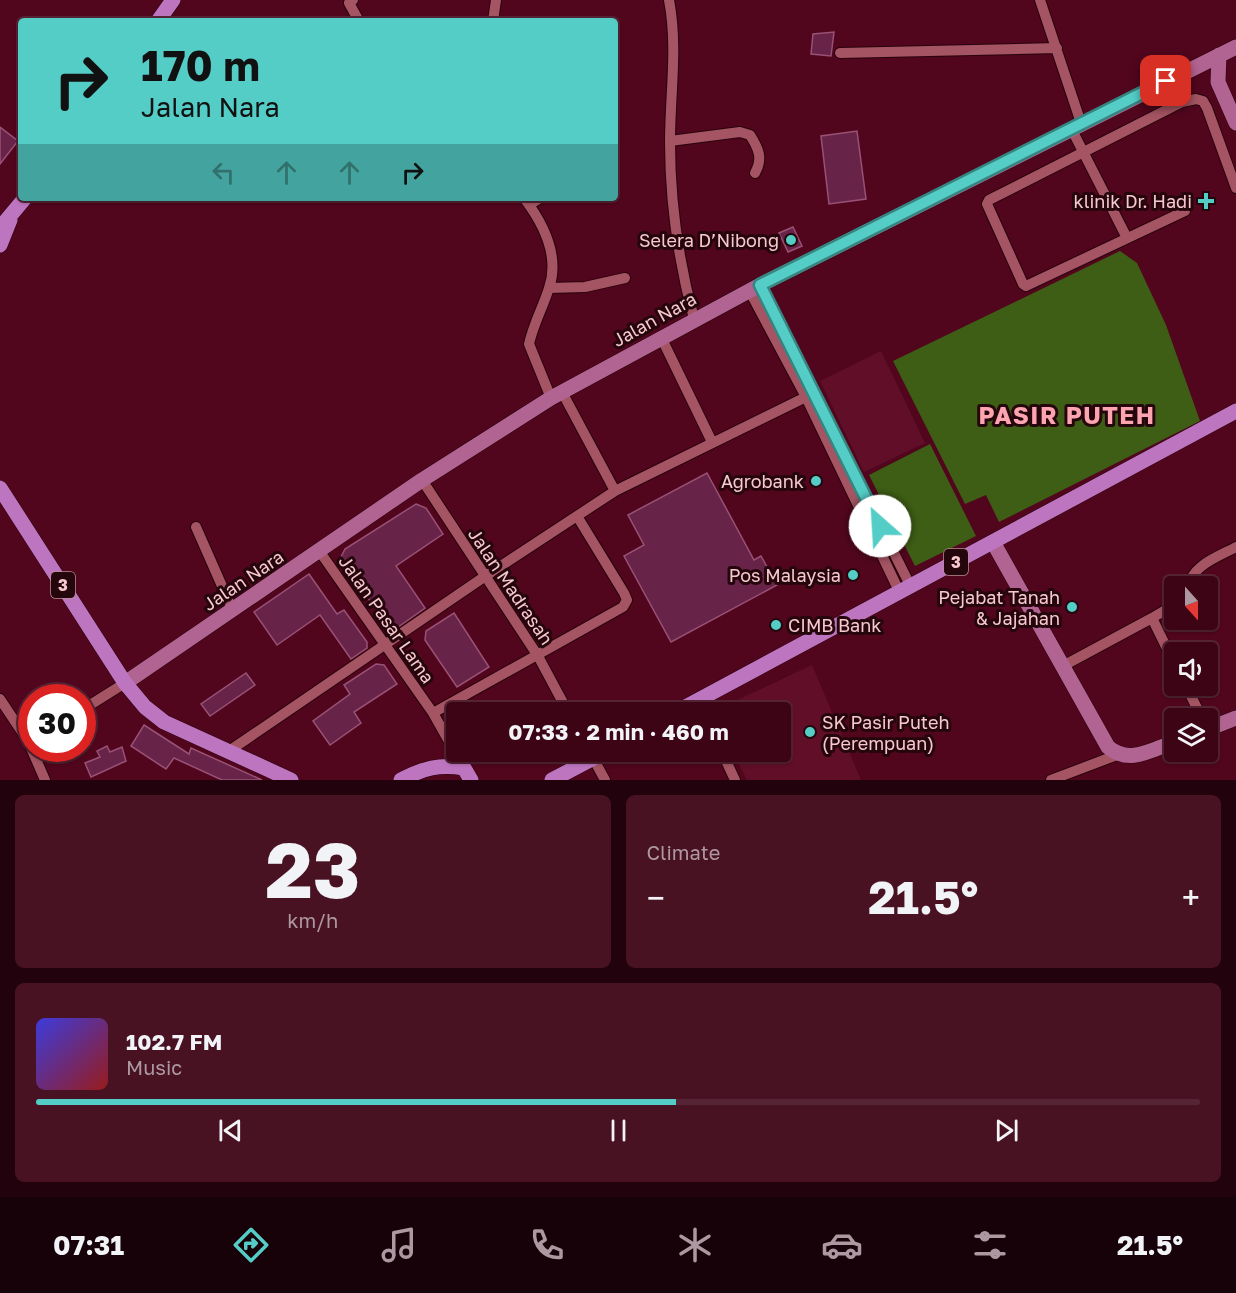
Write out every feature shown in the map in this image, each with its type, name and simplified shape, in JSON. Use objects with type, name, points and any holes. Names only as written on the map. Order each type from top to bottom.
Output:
[{"type":"main road","points":[[160,18],[174,0]]},
{"type":"main road","name":"Jalan Nara","points":[[125,683],[320,552],[422,480],[556,395],[754,288],[1236,47]]},
{"type":"main road","points":[[1220,55],[1218,82],[1236,123]]},
{"type":"main road","points":[[1195,67],[1218,82]]},
{"type":"main road","points":[[0,245],[5,222],[22,201]]},
{"type":"main road","name":"3","points":[[708,702],[905,590],[1236,411]]},
{"type":"main road","name":"3","points":[[0,488],[125,683],[145,707],[164,722],[291,780]]},
{"type":"main road","points":[[993,542],[1107,747],[1127,758],[1164,745]]},
{"type":"main road","points":[[1218,725],[1236,718]]},
{"type":"main road","points":[[552,780],[581,762]]},
{"type":"main road","points":[[401,780],[425,768],[444,765],[468,774]]},
{"type":"street","points":[[493,18],[496,0]]},
{"type":"street","points":[[669,0],[674,71],[670,141],[672,178],[685,285],[694,319]]},
{"type":"street","points":[[1040,0],[1057,48],[1083,152],[1127,238]]},
{"type":"street","points":[[350,1],[358,18]]},
{"type":"street","points":[[840,53],[1057,48]]},
{"type":"street","points":[[1185,211],[1026,286],[1023,284],[987,204],[989,200],[1182,102],[1196,99],[1203,101],[1207,108],[1236,188]]},
{"type":"street","points":[[670,141],[740,132],[750,135],[758,148],[761,163],[755,173]]},
{"type":"street","points":[[526,201],[548,240],[554,262],[549,288],[529,344],[556,395],[615,491]]},
{"type":"street","points":[[549,288],[595,286],[624,278]]},
{"type":"street","points":[[754,288],[806,397],[905,590]]},
{"type":"street","points":[[754,288],[905,590]]},
{"type":"street","points":[[661,337],[712,442]]},
{"type":"street","points":[[229,751],[387,645],[483,577],[615,491],[806,397]]},
{"type":"street","name":"Jalan Madrasah","points":[[422,480],[483,577],[538,656],[563,702]]},
{"type":"street","points":[[433,713],[623,607],[627,600],[577,516]]},
{"type":"street","points":[[196,526],[232,611]]},
{"type":"street","points":[[1193,576],[1195,571],[1236,547]]},
{"type":"street","name":"Jalan Pasar Lama","points":[[320,552],[433,713],[468,774]]},
{"type":"street","points":[[1061,667],[1164,611]]},
{"type":"street","points":[[1152,618],[1164,643]]},
{"type":"street","points":[[96,701],[125,683]]},
{"type":"street","points":[[0,699],[18,724]]},
{"type":"street","points":[[1050,780],[1117,754]]},
{"type":"street","points":[[38,762],[45,780]]},
{"type":"street","points":[[594,762],[605,780]]},
{"type":"street","points":[[727,762],[735,780]]},
{"type":"shaded area","points":[[881,351],[925,443],[864,472],[820,381]]},
{"type":"shaded area","name":"SK Pasir Puteh (Perempuan)","points":[[812,665],[861,780],[747,780],[738,762],[791,762],[791,702],[733,702]]},
{"type":"green space","points":[[1120,251],[1137,263],[1166,325],[1200,421],[999,522],[986,495],[965,504],[893,361]]},
{"type":"green space","points":[[930,444],[976,536],[915,566],[869,475]]},
{"type":"building","points":[[834,32],[831,56],[811,54],[813,34]]},
{"type":"building","points":[[0,127],[18,141],[0,164]]},
{"type":"building","points":[[857,131],[866,199],[829,204],[821,136]]},
{"type":"building","name":"Selera D’Nibong","points":[[793,227],[802,246],[788,252],[779,233]]},
{"type":"building","points":[[707,473],[754,560],[761,556],[777,585],[671,642],[624,556],[644,545],[628,515]]},
{"type":"building","points":[[416,504],[426,508],[443,534],[396,566],[425,608],[394,630],[387,627],[341,557],[345,549]]},
{"type":"building","points":[[309,574],[337,614],[344,610],[367,642],[367,648],[351,659],[320,615],[277,645],[254,612]]},
{"type":"building","points":[[454,613],[489,667],[457,687],[425,640],[426,631]]},
{"type":"building","points":[[376,664],[384,665],[397,684],[354,712],[361,723],[330,745],[313,721],[350,694],[344,685]]},
{"type":"building","points":[[246,673],[255,685],[210,716],[201,704]]},
{"type":"building","points":[[144,725],[189,754],[191,748],[262,780],[222,780],[174,758],[166,769],[131,746]]},
{"type":"building","points":[[107,746],[110,752],[122,747],[126,761],[91,777],[85,763],[96,762],[96,759],[100,757],[97,751]]},
{"type":"place","name":"klinik Dr. Hadi","points":[[1206,201]]},
{"type":"place","name":"Selera D’Nibong","points":[[791,240]]},
{"type":"place","name":"Agrobank","points":[[816,481]]},
{"type":"place","name":"Pos Malaysia","points":[[853,575]]},
{"type":"place","name":"Pejabat Tanah & Jajahan","points":[[1072,607]]},
{"type":"place","name":"CIMB Bank","points":[[776,625]]},
{"type":"place","name":"SK Pasir Puteh (Perempuan)","points":[[810,732]]},
{"type":"district","name":"PASIR PUTEH","points":[[1067,414]]},
{"type":"route","points":[[880,526],[760,285],[1166,81]]}]
